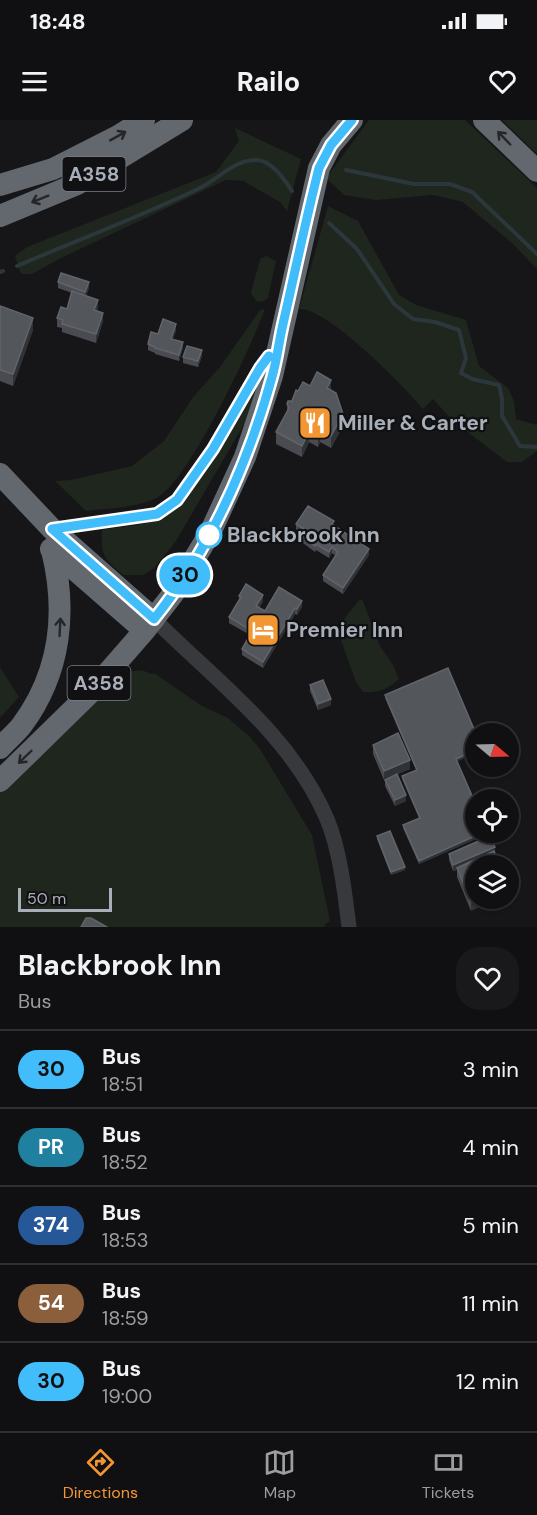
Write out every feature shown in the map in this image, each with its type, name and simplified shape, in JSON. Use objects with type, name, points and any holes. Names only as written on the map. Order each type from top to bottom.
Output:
[{"type":"highway","name":"A358","points":[[0,185],[53,169],[144,120]]},
{"type":"highway","name":"A358","points":[[0,216],[77,184],[182,120]]},
{"type":"highway","name":"A358","points":[[0,781],[91,692],[149,625],[173,594],[210,533],[245,457],[272,376],[319,168],[331,145],[352,120]]},
{"type":"highway","points":[[484,120],[537,171]]},
{"type":"highway","name":"A358","points":[[0,476],[149,625]]},
{"type":"highway","name":"A358","points":[[0,476],[52,550],[149,625]]},
{"type":"highway","name":"A358","points":[[0,748],[22,724],[46,683],[59,642],[58,574],[52,550]]},
{"type":"street","points":[[149,625],[190,653],[244,703],[284,747],[327,820],[344,887],[350,927]]},
{"type":"shaded area","points":[[369,120],[465,120],[537,188],[537,269],[513,244],[463,202],[433,195],[376,200],[344,195],[326,178]]},
{"type":"shaded area","points":[[502,120],[537,120],[537,154]]},
{"type":"shaded area","points":[[235,128],[301,159],[287,211],[280,202],[243,181],[226,180],[32,274],[21,274],[15,256],[27,247],[216,172],[239,141]]},
{"type":"shaded area","points":[[328,206],[358,221],[399,295],[416,305],[466,320],[479,366],[508,388],[514,401],[516,419],[537,425],[537,451],[522,462],[507,462],[453,421],[433,399],[423,409],[400,383],[346,334],[312,312],[299,309]]},
{"type":"shaded area","points":[[266,256],[276,261],[268,298],[262,302],[256,301],[251,293],[260,259]]},
{"type":"shaded area","points":[[265,309],[247,352],[202,440],[171,485],[158,497],[133,505],[86,511],[55,481],[71,480],[132,466],[164,441],[193,397],[220,367],[260,310]]},
{"type":"shaded area","points":[[260,385],[246,421],[176,541],[154,568],[143,575],[123,575],[105,556],[102,546],[102,530],[151,522],[174,509],[196,482],[234,419]]},
{"type":"shaded area","points":[[360,599],[363,601],[380,646],[399,679],[386,688],[373,692],[363,692],[356,682],[338,632],[345,618]]},
{"type":"shaded area","points":[[0,667],[19,697],[0,718]]},
{"type":"shaded area","points":[[142,670],[154,673],[202,706],[228,718],[260,749],[312,835],[330,921],[325,924],[325,927],[0,927],[0,792],[111,686],[128,672]]},
{"type":"building","points":[[61,273],[89,282],[85,292],[58,282]]},
{"type":"building","points":[[72,291],[98,300],[94,310],[103,313],[96,334],[62,324],[63,320],[57,318],[61,307],[67,309]]},
{"type":"building","points":[[0,306],[33,318],[13,374],[0,370]]},
{"type":"building","points":[[163,319],[176,324],[171,339],[183,342],[179,355],[148,344],[151,332],[158,334]]},
{"type":"building","points":[[187,346],[202,350],[198,361],[183,357]]},
{"type":"building","name":"Miller & Carter","points":[[317,372],[331,380],[327,388],[336,393],[343,414],[331,436],[320,431],[318,435],[309,431],[302,446],[276,432],[289,408],[288,401],[292,401],[296,390],[298,391],[303,382],[310,386]]},
{"type":"building","points":[[308,506],[334,521],[332,524],[369,549],[343,588],[323,575],[338,552],[332,547],[329,552],[316,544],[315,546],[303,537],[307,531],[296,524]]},
{"type":"building","name":"Premier Inn","points":[[246,584],[263,595],[256,606],[265,611],[279,587],[302,601],[297,609],[295,608],[263,662],[242,649],[252,631],[229,617]]},
{"type":"building","points":[[448,668],[471,723],[465,723],[465,755],[456,759],[469,789],[465,789],[465,840],[419,861],[403,825],[420,818],[402,776],[417,770],[385,695]]},
{"type":"building","points":[[323,680],[331,699],[318,704],[310,685]]},
{"type":"building","points":[[398,733],[410,760],[384,771],[373,745]]},
{"type":"building","points":[[397,774],[406,795],[395,800],[385,780]]},
{"type":"building","points":[[390,831],[405,867],[391,872],[377,836]]},
{"type":"building","points":[[474,843],[493,843],[495,847],[476,855],[465,855],[465,860],[453,865],[449,854]]},
{"type":"building","points":[[465,864],[465,887],[457,868]]},
{"type":"building","points":[[86,918],[91,918],[107,927],[81,927]]},
{"type":"waterway","points":[[17,266],[176,199],[247,161],[261,161],[272,166],[292,191]]},
{"type":"waterway","points":[[346,170],[414,184],[450,184],[472,192],[537,254]]},
{"type":"waterway","points":[[329,223],[357,249],[394,304],[413,319],[435,322],[459,330],[466,358],[461,373],[472,379],[499,385],[502,416],[520,446],[537,447]]},
{"type":"bus line","name":"30","points":[[269,356],[213,449],[177,500],[157,514],[52,529],[154,619],[173,594],[210,533],[245,457],[272,376],[319,168],[331,145],[352,120]]},
{"type":"place","name":"Miller & Carter","points":[[315,423]]},
{"type":"place","name":"Blackbrook Inn","points":[[209,535]]},
{"type":"place","name":"Premier Inn","points":[[263,630]]}]
